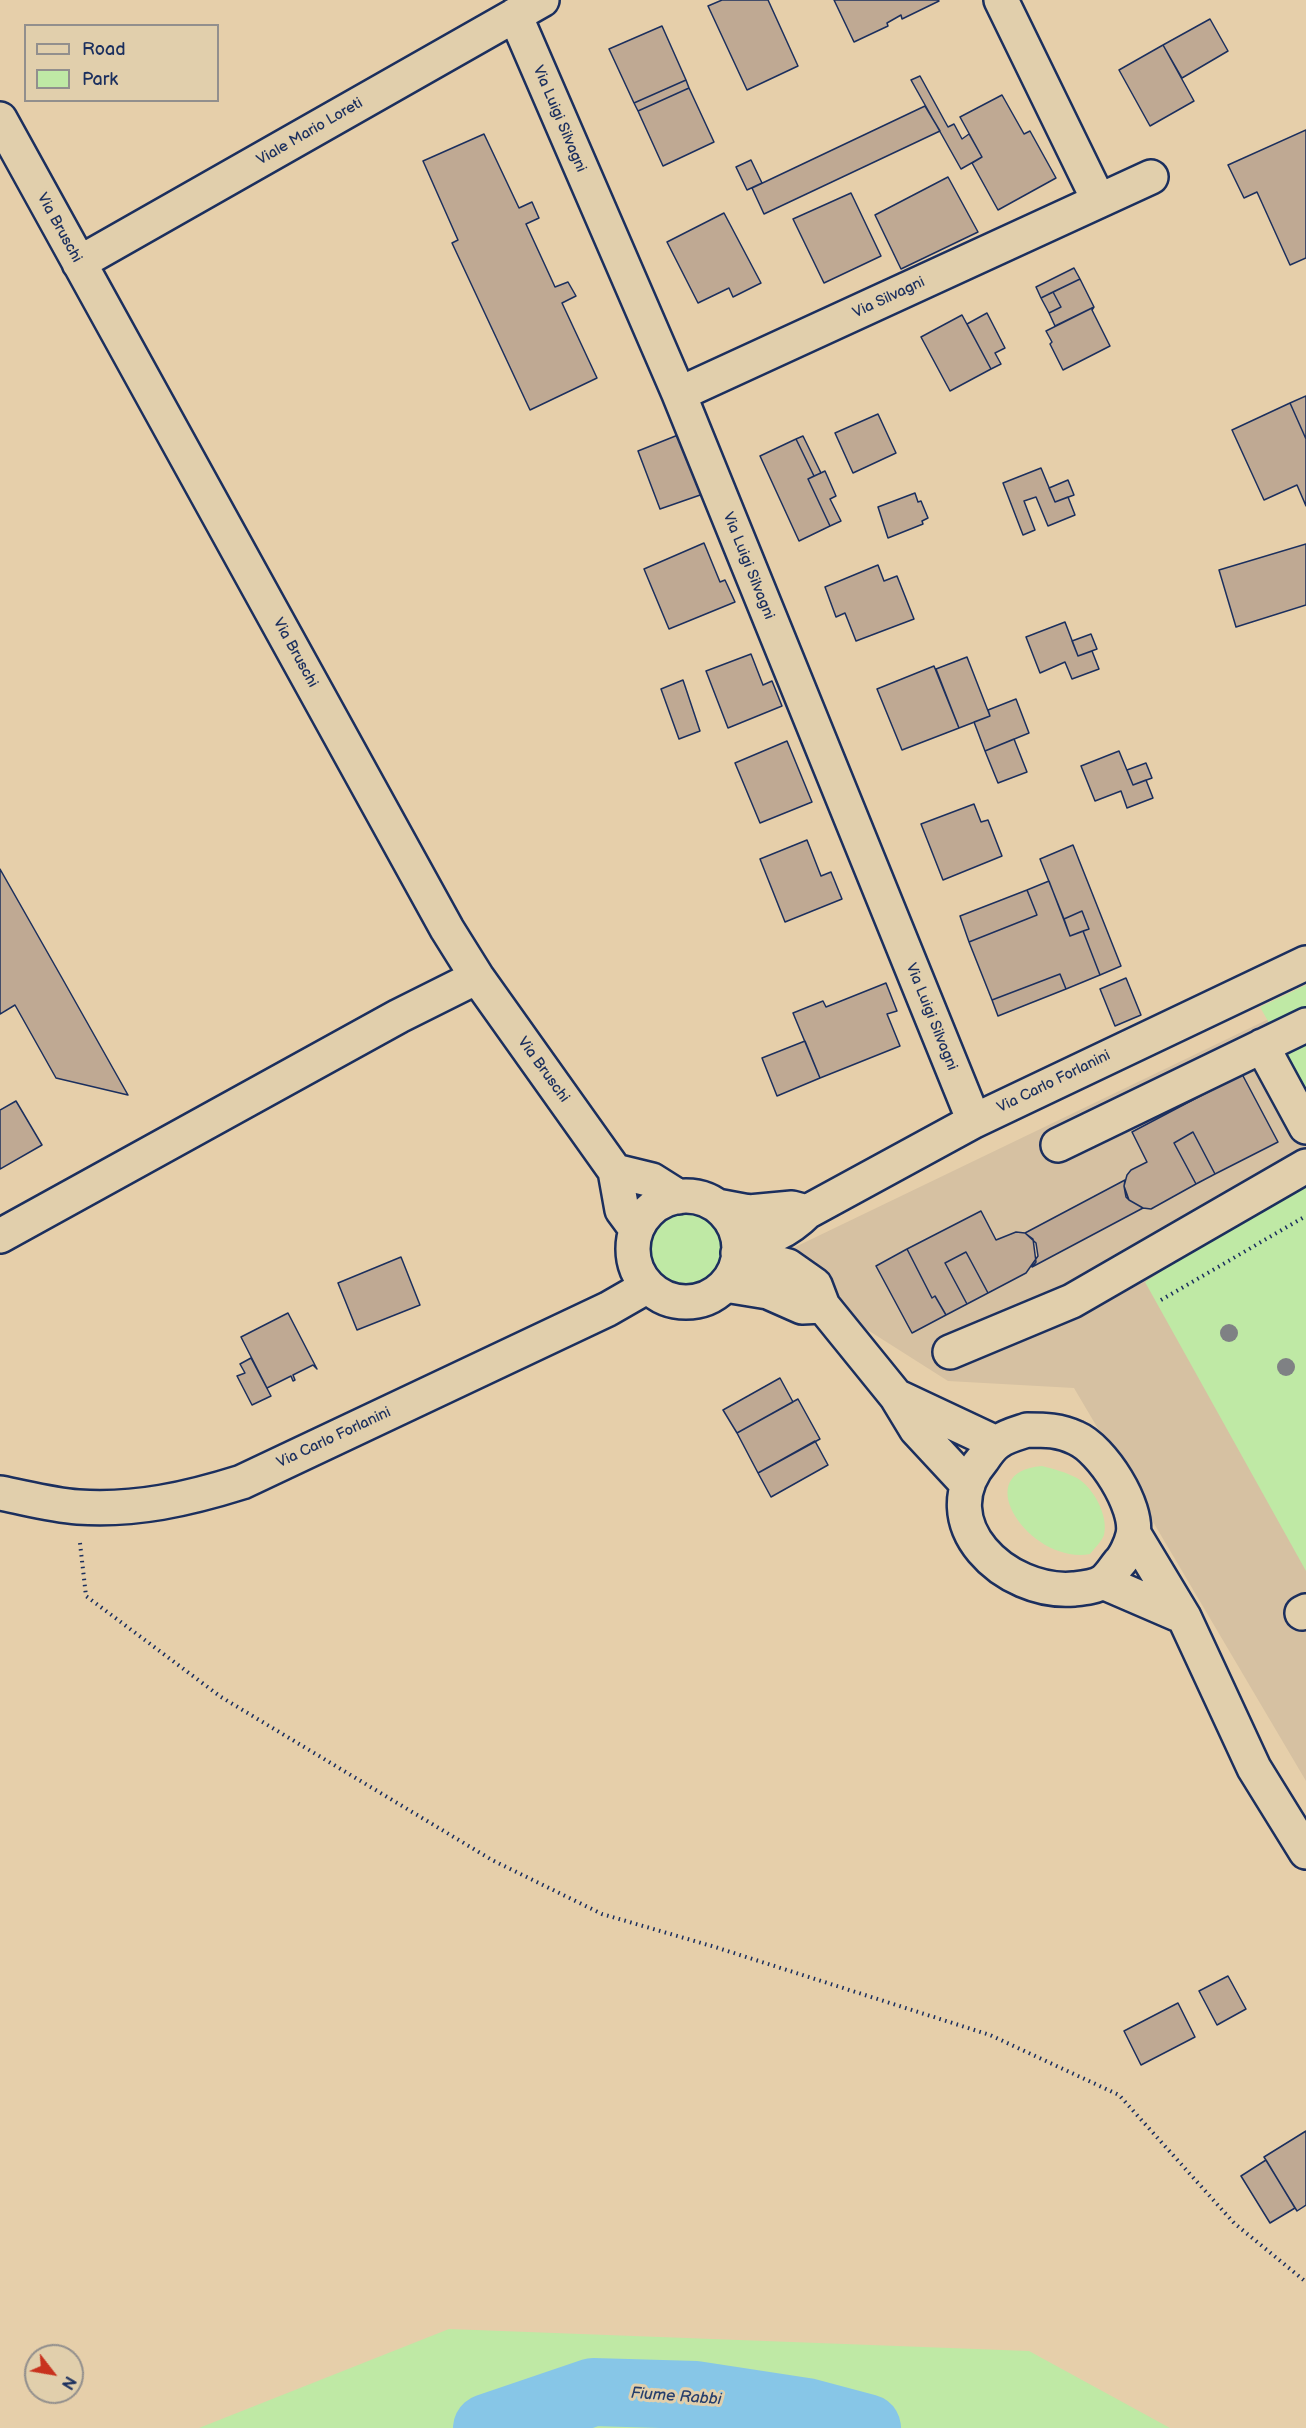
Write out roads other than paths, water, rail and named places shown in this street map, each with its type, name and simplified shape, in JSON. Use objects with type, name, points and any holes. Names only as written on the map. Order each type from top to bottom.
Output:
[{"type":"street","points":[[1001,0],[1099,201]]},
{"type":"street","name":"Viale Mario Loreti","points":[[79,263],[528,8]]},
{"type":"street","name":"Via Luigi Silvagni","points":[[528,8],[679,394],[974,1121]]},
{"type":"street","name":"Via Bruschi","points":[[0,119],[447,929],[477,977],[615,1171]]},
{"type":"street","name":"Via Silvagni","points":[[679,394],[1151,177]]},
{"type":"street","name":"Via Carlo Forlanini","points":[[739,1250],[792,1227],[807,1212],[974,1121],[1306,963]]},
{"type":"street","points":[[0,1236],[342,1047],[477,977]]},
{"type":"street","points":[[1058,1145],[1306,1025]]},
{"type":"street","points":[[1262,1046],[1306,1127]]},
{"type":"street","points":[[950,1352],[1072,1301],[1306,1166]]},
{"type":"street","points":[[636,1230],[622,1210],[615,1171],[652,1180],[679,1197]]},
{"type":"street","points":[[692,1196],[717,1206],[729,1218],[736,1232],[739,1250],[734,1270],[725,1285],[700,1300],[686,1302],[665,1298],[648,1286],[639,1274],[634,1259],[633,1244],[636,1230],[653,1208],[665,1200],[692,1196]]},
{"type":"street","points":[[717,1206],[749,1212],[792,1208],[807,1212]]},
{"type":"street","points":[[739,1250],[788,1266],[815,1285],[823,1306],[896,1396],[916,1430],[968,1485]]},
{"type":"street","points":[[725,1285],[768,1292],[802,1307],[823,1306]]},
{"type":"street","name":"Via Carlo Forlanini","points":[[0,1493],[76,1507],[108,1508],[144,1506],[192,1497],[242,1482],[608,1309],[648,1286]]},
{"type":"street","points":[[896,1396],[996,1443]]},
{"type":"street","points":[[1134,1534],[1122,1559],[1103,1582],[1086,1588],[1059,1590],[1035,1584],[992,1563],[978,1547],[968,1528],[965,1506],[968,1485],[974,1469],[996,1443],[1027,1430],[1053,1430],[1078,1438],[1098,1455],[1114,1476],[1128,1502],[1134,1534],[1184,1617],[1254,1768],[1306,1852]]},
{"type":"street","points":[[1103,1582],[1184,1617]]},
{"type":"waterway","name":"Fiume Rabbi","points":[[487,2428],[593,2392],[696,2395],[807,2412],[867,2428]]}]
